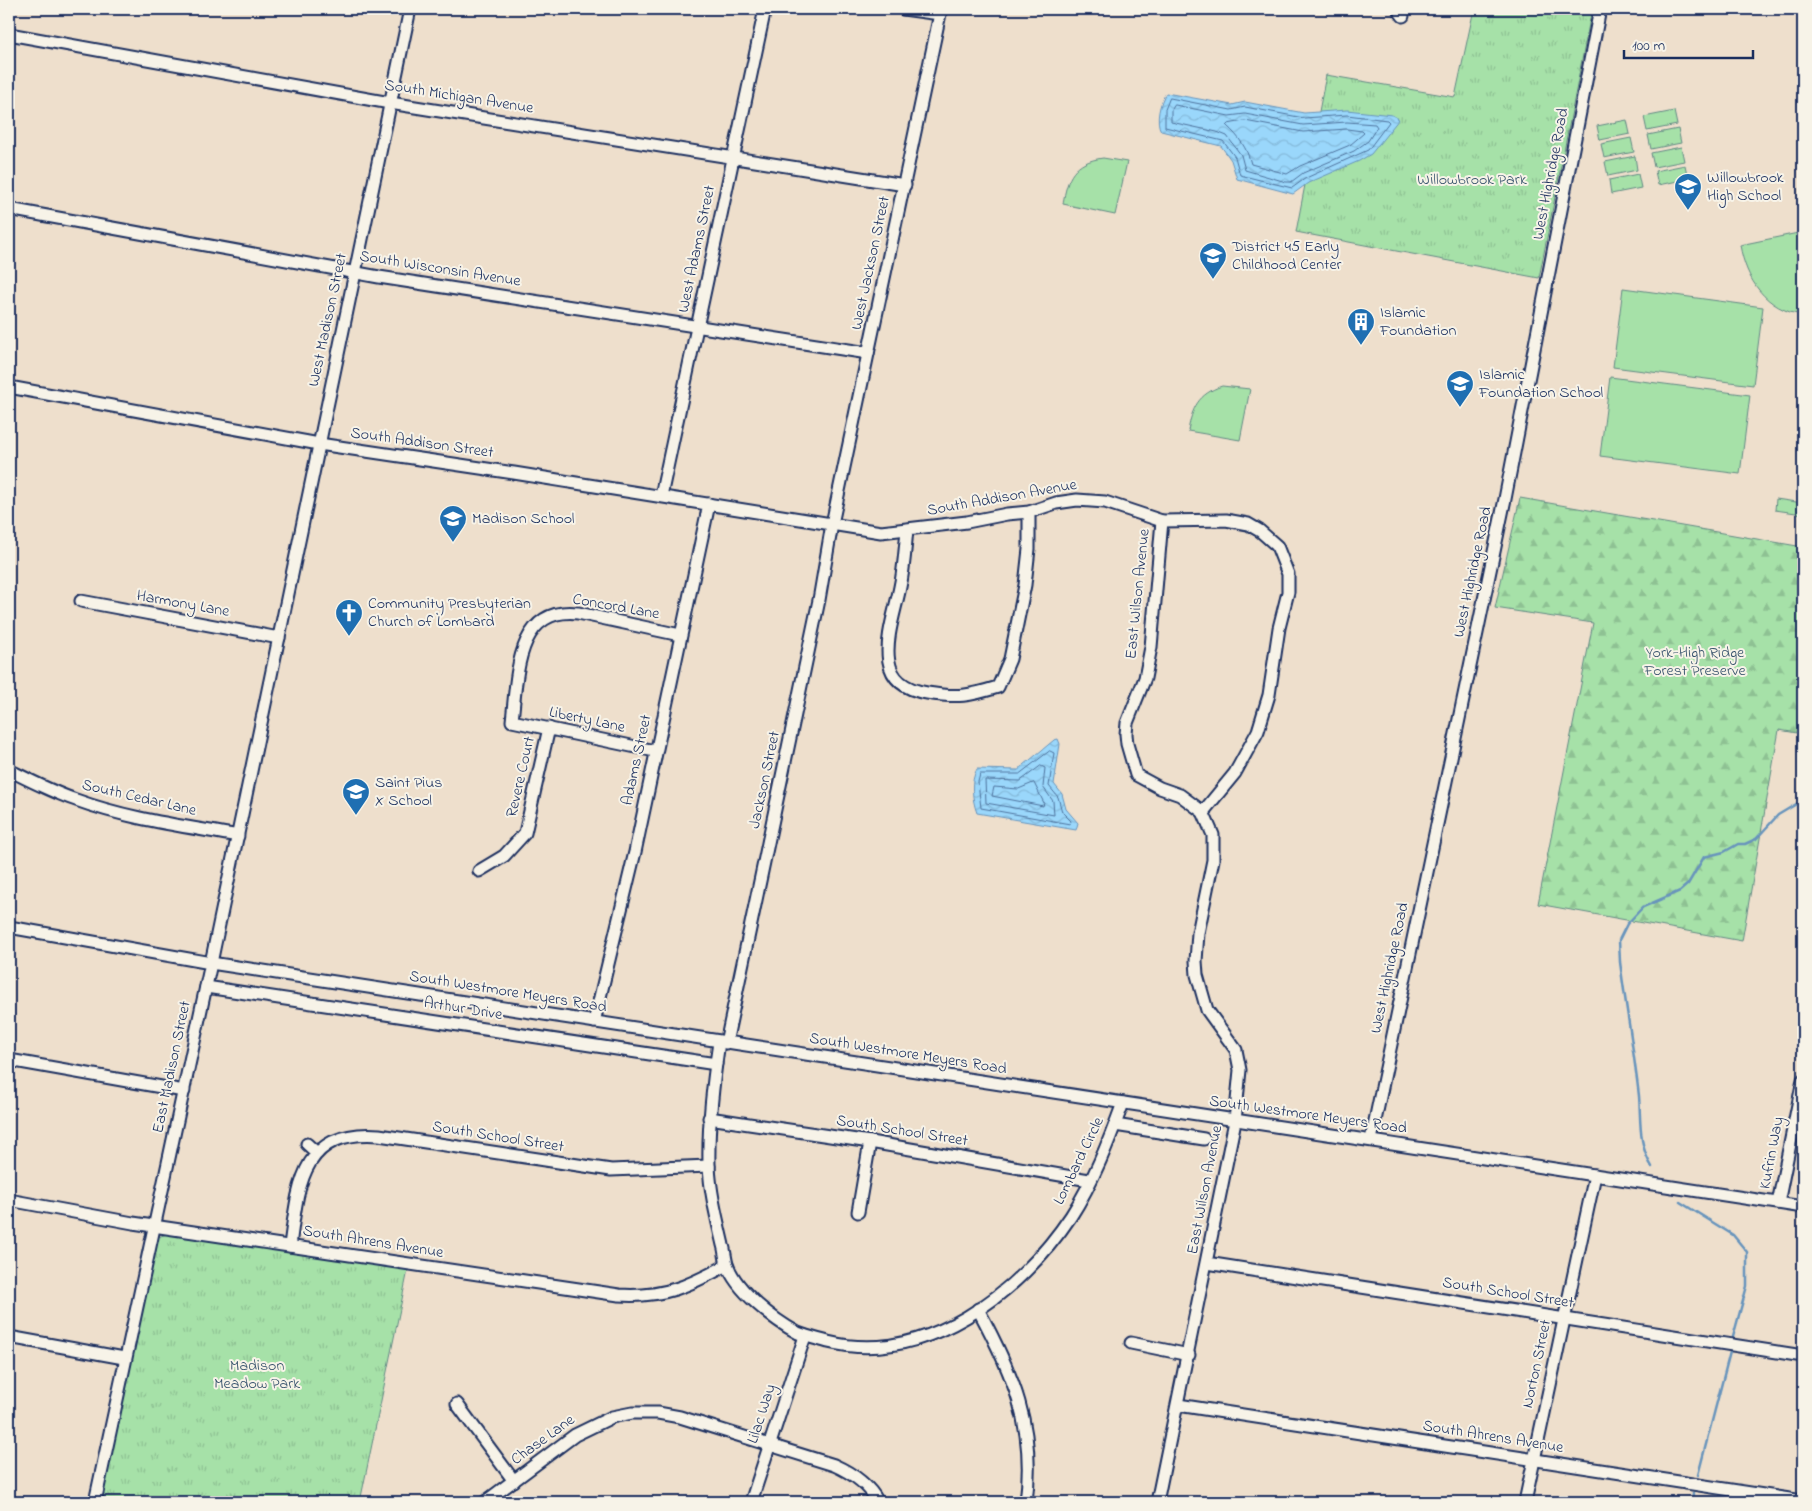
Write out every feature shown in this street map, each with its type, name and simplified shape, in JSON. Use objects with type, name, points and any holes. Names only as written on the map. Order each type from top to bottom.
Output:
[{"type":"street","name":"West Madison Street","points":[[279,638],[410,9]]},
{"type":"street","name":"West Adams Street","points":[[661,496],[765,9]]},
{"type":"street","points":[[903,9],[940,12]]},
{"type":"street","name":"West Highridge Road","points":[[1371,1140],[1505,499],[1600,9]]},
{"type":"street","name":"West Jackson Street","points":[[832,524],[940,12]]},
{"type":"street","name":"South Michigan Avenue","points":[[9,34],[390,103],[905,185]]},
{"type":"street","name":"South Wisconsin Avenue","points":[[9,209],[354,272],[868,353]]},
{"type":"street","name":"South Addison Street","points":[[9,387],[319,444],[832,524]]},
{"type":"street","name":"South Addison Avenue","points":[[832,524],[881,532],[907,530],[1029,512],[1056,503],[1092,500],[1105,502],[1162,521],[1233,520],[1248,524],[1263,533],[1277,546],[1285,563],[1289,581],[1269,695],[1258,731],[1246,757],[1204,812]]},
{"type":"street","name":"Adams Street","points":[[594,1022],[635,852],[709,504]]},
{"type":"street","points":[[907,530],[903,571],[888,646],[888,661],[894,676],[906,687],[920,692],[959,697],[998,687],[1010,659],[1028,562],[1029,512]]},
{"type":"street","name":"East Wilson Avenue","points":[[1156,1502],[1189,1356],[1235,1121],[1240,1070],[1236,1050],[1208,1010],[1197,975],[1196,946],[1214,852],[1213,835],[1204,812],[1180,795],[1160,788],[1136,775],[1127,744],[1127,723],[1145,678],[1151,647],[1162,521]]},
{"type":"street","name":"Jackson Street","points":[[723,1042],[818,609],[832,524]]},
{"type":"street","name":"Harmony Lane","points":[[81,601],[279,638]]},
{"type":"street","name":"Concord Lane","points":[[512,720],[517,677],[524,643],[545,618],[565,613],[578,613],[680,635]]},
{"type":"street","name":"East Madison Street","points":[[95,1502],[124,1358],[155,1226],[279,638]]},
{"type":"street","name":"Liberty Lane","points":[[512,720],[655,751]]},
{"type":"street","name":"Revere Court","points":[[479,871],[504,856],[525,834],[549,728]]},
{"type":"street","name":"South Cedar Lane","points":[[9,770],[54,792],[99,808],[149,820],[238,836]]},
{"type":"street","name":"South Westmore Meyers Road","points":[[9,927],[211,963],[1803,1207]]},
{"type":"street","name":"Arthur Drive","points":[[206,987],[716,1064]]},
{"type":"street","name":"Lombard Circle","points":[[723,1042],[716,1064],[709,1118],[709,1166],[717,1223],[727,1265],[745,1291],[760,1306],[785,1325],[805,1336],[844,1345],[875,1347],[893,1345],[927,1336],[978,1309],[1011,1283],[1042,1253],[1071,1216],[1115,1125],[1122,1103]]},
{"type":"street","points":[[9,1060],[184,1091]]},
{"type":"street","name":"Kufrin Way","points":[[1778,1203],[1803,1080]]},
{"type":"street","name":"South School Street","points":[[709,1118],[870,1142],[1089,1180]]},
{"type":"street","points":[[1115,1125],[1204,1139]]},
{"type":"street","name":"South School Street","points":[[317,1153],[327,1145],[343,1138],[358,1135],[379,1135],[612,1170],[709,1166]]},
{"type":"street","points":[[858,1212],[870,1142]]},
{"type":"street","points":[[290,1246],[299,1184],[306,1168],[317,1153],[307,1144]]},
{"type":"street","name":"Norton Street","points":[[1525,1502],[1595,1175]]},
{"type":"street","name":"South Ahrens Avenue","points":[[9,1200],[155,1226],[634,1296],[671,1292],[688,1286],[727,1265]]},
{"type":"street","name":"South School Street","points":[[1207,1263],[1803,1356]]},
{"type":"street","points":[[978,1309],[1002,1354],[1020,1399],[1029,1451],[1026,1502]]},
{"type":"street","name":"Lilac Way","points":[[751,1502],[805,1336]]},
{"type":"street","points":[[9,1337],[124,1358]]},
{"type":"street","points":[[1130,1343],[1189,1356]]},
{"type":"street","points":[[457,1404],[514,1481]]},
{"type":"street","name":"South Ahrens Avenue","points":[[1178,1405],[1803,1501]]},
{"type":"street","name":"Chase Lane","points":[[485,1502],[575,1435],[612,1417],[632,1413],[658,1413],[680,1417],[848,1471],[872,1491],[878,1502]]},
{"type":"green space","name":"Willowbrook Park","points":[[1474,9],[1592,9],[1539,278],[1296,232],[1326,75],[1455,97]]},
{"type":"green space","points":[[1674,111],[1677,125],[1647,131],[1644,117]]},
{"type":"green space","points":[[1627,120],[1630,134],[1600,140],[1597,126]]},
{"type":"green space","points":[[1678,129],[1681,143],[1651,149],[1648,135]]},
{"type":"green space","points":[[1631,138],[1634,152],[1604,158],[1601,144]]},
{"type":"green space","points":[[1681,147],[1684,161],[1654,167],[1651,153]]},
{"type":"green space","points":[[1635,156],[1637,170],[1608,176],[1605,162]]},
{"type":"green space","points":[[1103,158],[1127,162],[1115,215],[1063,204],[1067,186],[1074,172],[1085,163]]},
{"type":"green space","points":[[1685,165],[1688,179],[1658,185],[1655,171]]},
{"type":"green space","points":[[1638,174],[1641,188],[1611,194],[1609,180]]},
{"type":"green space","points":[[1803,232],[1803,315],[1778,307],[1768,300],[1747,270],[1740,245]]},
{"type":"green space","points":[[1623,288],[1763,307],[1753,385],[1613,367]]},
{"type":"green space","points":[[1610,377],[1750,395],[1740,474],[1600,456]]},
{"type":"green space","points":[[1222,386],[1250,389],[1240,440],[1188,431],[1194,409],[1198,403],[1207,393]]},
{"type":"green space","name":"York-High Ridge Forest Preserve","points":[[1520,498],[1803,547],[1803,734],[1779,730],[1742,941],[1538,904],[1593,623],[1495,608]]},
{"type":"green space","points":[[1776,499],[1803,503],[1803,514],[1775,510]]},
{"type":"green space","name":"Madison Meadow Park","points":[[167,1234],[408,1270],[360,1502],[101,1502],[158,1237]]},
{"type":"water","points":[[1166,93],[1232,105],[1245,102],[1304,113],[1347,110],[1392,115],[1399,119],[1371,154],[1308,183],[1293,194],[1237,179],[1231,160],[1221,146],[1161,131],[1158,122],[1159,112]]},
{"type":"water","points":[[1058,739],[1060,744],[1054,784],[1062,794],[1066,809],[1078,823],[1076,830],[977,813],[972,791],[973,779],[977,769],[1018,770],[1054,740]]},
{"type":"waterway","points":[[1652,1167],[1642,1141],[1639,1096],[1620,962],[1619,940],[1627,924],[1643,907],[1680,891],[1688,884],[1704,857],[1724,852],[1738,844],[1745,844],[1756,839],[1778,815],[1803,800]]},
{"type":"waterway","points":[[1680,1202],[1733,1235],[1747,1252],[1747,1286],[1733,1337]]},
{"type":"waterway","points":[[1698,1475],[1730,1352]]},
{"type":"waterway","points":[[1692,1502],[1693,1493]]},
{"type":"place","name":"Willowbrook High School","points":[[1688,211]]},
{"type":"place","name":"District 45 Early Childhood Center","points":[[1213,280]]},
{"type":"place","name":"Islamic Foundation","points":[[1361,346]]},
{"type":"place","name":"Islamic Foundation School","points":[[1460,408]]},
{"type":"place","name":"Madison School","points":[[453,543]]},
{"type":"place","name":"Community Presbyterian Church of Lombard","points":[[349,637]]},
{"type":"place","name":"Saint Pius X School","points":[[356,816]]}]
